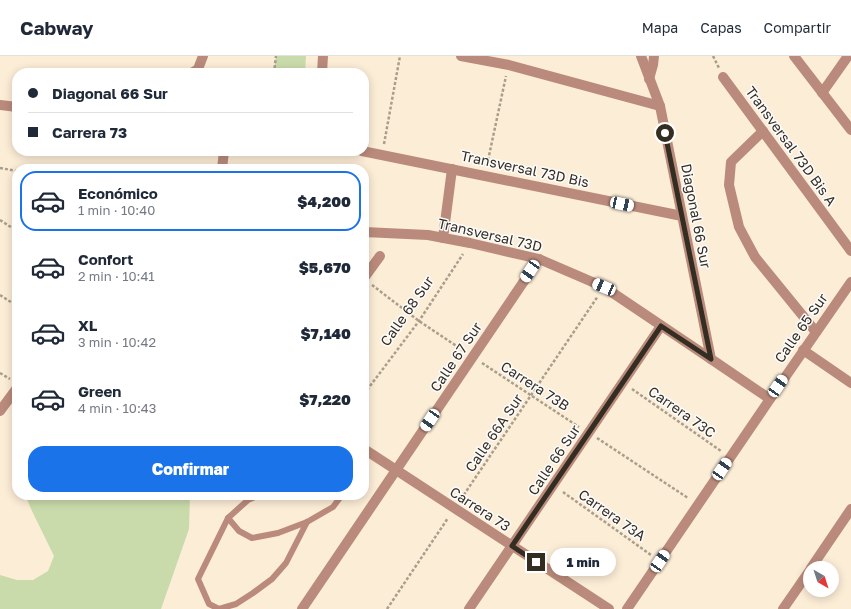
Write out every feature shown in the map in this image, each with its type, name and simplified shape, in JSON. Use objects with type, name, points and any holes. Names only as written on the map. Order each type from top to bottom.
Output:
[{"type":"street","points":[[198,68],[203,56]]},
{"type":"street","points":[[322,68],[323,56]]},
{"type":"street","points":[[461,56],[509,65],[660,106]]},
{"type":"street","name":"Diagonal 66 Sur","points":[[641,56],[660,106],[711,359]]},
{"type":"street","points":[[649,79],[654,56]]},
{"type":"street","points":[[794,56],[851,130]]},
{"type":"street","points":[[822,93],[848,56]]},
{"type":"street","name":"Transversal 73D Bis A","points":[[723,77],[851,251]]},
{"type":"street","points":[[0,105],[12,106]]},
{"type":"street","points":[[763,131],[731,162],[729,185],[739,227],[755,257],[816,332]]},
{"type":"street","name":"Transversal 73D Bis","points":[[369,152],[682,216]]},
{"type":"street","points":[[443,238],[452,169]]},
{"type":"street","name":"Transversal 73D","points":[[369,232],[428,235],[539,259],[604,287],[770,399]]},
{"type":"street","points":[[369,277],[380,256]]},
{"type":"street","name":"Calle 67 Sur","points":[[302,609],[539,259]]},
{"type":"street","name":"Calle 65 Sur","points":[[627,609],[851,282]]},
{"type":"street","name":"Calle 66 Sur","points":[[469,609],[661,326]]},
{"type":"street","points":[[803,350],[851,383]]},
{"type":"street","points":[[0,411],[12,395]]},
{"type":"street","name":"Carrera 73","points":[[369,453],[609,609]]},
{"type":"street","points":[[816,561],[851,509]]},
{"type":"street","points":[[783,609],[803,580]]},
{"type":"lane","points":[[248,500],[228,518],[198,579],[208,604],[219,609],[236,604],[272,579],[286,563],[307,522]]},
{"type":"lane","points":[[228,518],[239,530],[252,538],[278,533],[307,522],[333,507],[338,500]]},
{"type":"path","points":[[275,68],[276,56]]},
{"type":"path","points":[[382,155],[400,56]]},
{"type":"path","points":[[485,176],[509,65]]},
{"type":"path","points":[[0,168],[12,169]]},
{"type":"path","points":[[0,220],[12,228]]},
{"type":"path","name":"Calle 68 Sur","points":[[369,387],[419,321],[470,243]]},
{"type":"path","name":"Carrera 73B","points":[[369,283],[419,321],[698,505]]},
{"type":"path","name":"Calle 66A Sur","points":[[387,609],[604,287]]},
{"type":"path","points":[[0,295],[12,303]]},
{"type":"path","name":"Carrera 73C","points":[[623,382],[730,458]]},
{"type":"path","name":"Carrera 73A","points":[[553,485],[660,561]]},
{"type":"green space","points":[[276,56],[306,56],[305,68],[275,68]]},
{"type":"green space","points":[[27,500],[190,500],[189,529],[161,609],[0,609],[0,575],[17,580],[33,580],[48,571],[54,556]]},
{"type":"route","points":[[536,562],[512,546],[661,326],[711,359],[665,133]]}]
